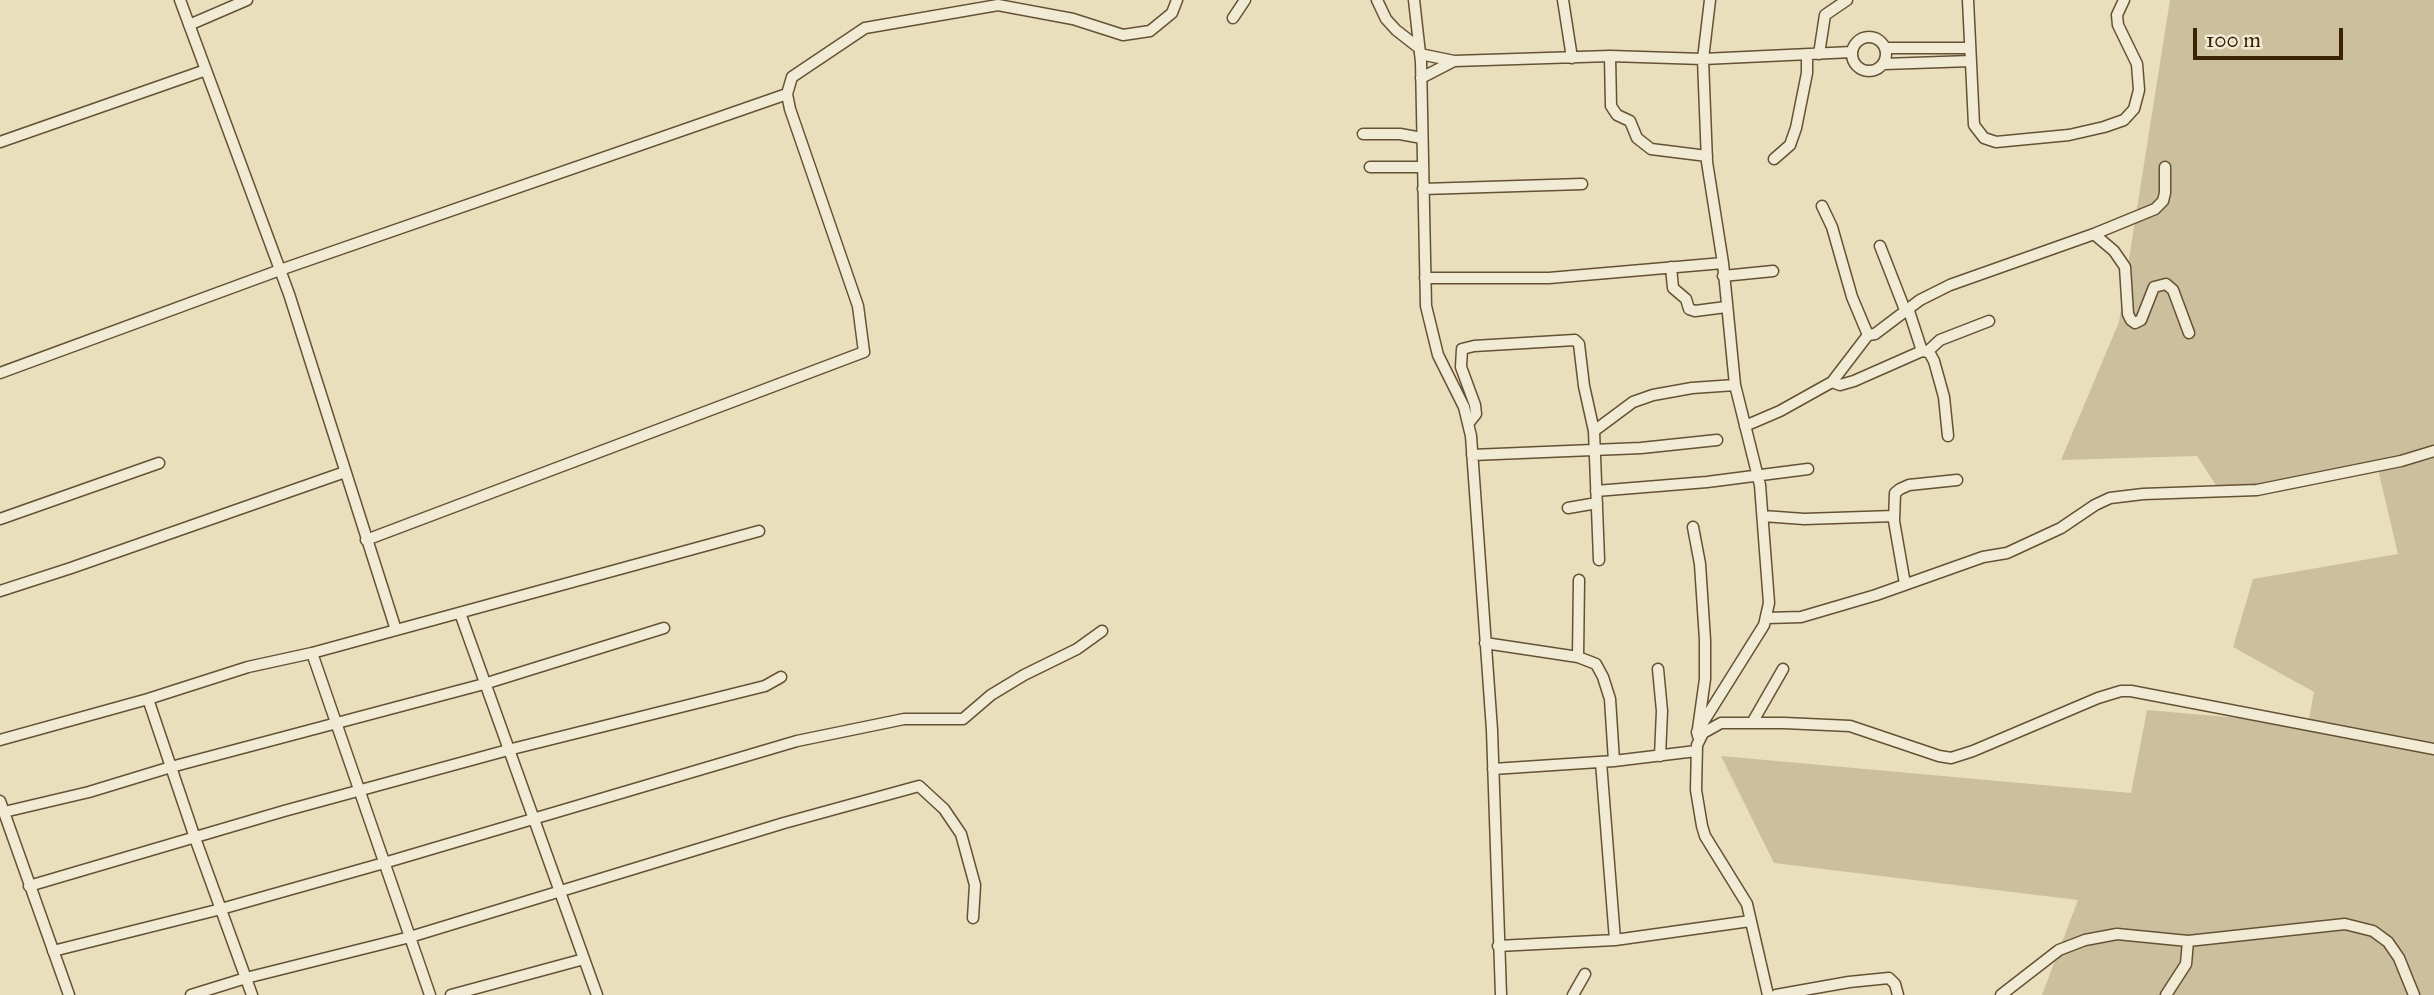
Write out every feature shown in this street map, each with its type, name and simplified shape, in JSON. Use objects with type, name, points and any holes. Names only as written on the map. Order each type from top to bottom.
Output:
[{"type":"street","points":[[180,0],[279,270],[396,630]]},
{"type":"street","points":[[189,25],[247,0]]},
{"type":"street","points":[[366,540],[864,352],[858,306],[787,94],[792,77],[865,28],[998,5],[1073,19],[1123,35],[1150,31],[1172,13],[1177,0]]},
{"type":"street","points":[[1233,18],[1245,0]]},
{"type":"street","points":[[1377,0],[1386,19],[1420,51],[1454,61],[1610,56],[1703,59],[1852,52]]},
{"type":"street","points":[[1414,0],[1420,51],[1426,306],[1438,355],[1464,407],[1472,455],[1493,769],[1501,995]]},
{"type":"street","points":[[1563,0],[1572,58]]},
{"type":"street","points":[[1698,735],[1767,618],[1769,603],[1758,477],[1735,385],[1723,263],[1707,156],[1703,59],[1710,0]]},
{"type":"street","points":[[1819,54],[1825,15],[1847,0]]},
{"type":"street","points":[[1968,0],[1974,125],[1984,138],[1996,142],[2069,135],[2104,127],[2124,120],[2134,109],[2139,90],[2139,75],[2132,51],[2118,25],[2117,15],[2124,0]]},
{"type":"street","points":[[1867,37],[1875,38],[1886,48],[1887,56],[1879,69],[1863,71],[1857,67],[1852,52],[1860,40],[1867,37]]},
{"type":"street","points":[[1886,48],[1970,48]]},
{"type":"street","points":[[1774,159],[1790,145],[1796,128],[1807,73],[1807,55]]},
{"type":"street","points":[[1610,56],[1611,106],[1617,115],[1630,121],[1637,138],[1651,149],[1707,156]]},
{"type":"street","points":[[1421,78],[1454,61]]},
{"type":"street","points":[[1884,64],[1971,61]]},
{"type":"street","points":[[0,142],[206,70]]},
{"type":"street","points":[[0,373],[279,270],[787,94]]},
{"type":"street","points":[[1363,134],[1400,134],[1422,138]]},
{"type":"street","points":[[1370,167],[1423,167]]},
{"type":"street","points":[[1745,426],[1780,411],[1832,382],[1868,335],[1875,334],[1920,300],[1950,285],[2094,234],[2155,209],[2163,201],[2165,193],[2165,167]]},
{"type":"street","points":[[1423,189],[1582,184]]},
{"type":"street","points":[[1822,206],[1835,237],[1852,297],[1868,335]]},
{"type":"street","points":[[2094,234],[2114,251],[2125,267],[2128,314],[2131,320],[2135,323],[2141,320],[2154,287],[2166,284],[2173,290],[2189,333]]},
{"type":"street","points":[[1880,246],[1925,351],[1933,356],[1939,376],[1948,436]]},
{"type":"street","points":[[1425,278],[1549,278],[1723,263]]},
{"type":"street","points":[[1671,267],[1673,288],[1686,299],[1689,309],[1695,311],[1727,307]]},
{"type":"street","points":[[1723,276],[1773,271]]},
{"type":"street","points":[[1832,382],[1840,385],[1854,381],[1925,351],[1940,340],[1989,321]]},
{"type":"street","points":[[1468,424],[1476,414],[1461,367],[1462,349],[1575,340],[1579,344],[1584,386],[1594,431],[1599,560]]},
{"type":"street","points":[[1594,431],[1633,402],[1653,395],[1692,388],[1735,385]]},
{"type":"street","points":[[1472,455],[1595,450],[1717,440]]},
{"type":"street","points":[[1767,618],[1801,617],[1983,557],[2023,547],[2110,498],[2143,494],[2257,490],[2401,461],[2434,451]]},
{"type":"street","points":[[0,519],[159,463]]},
{"type":"street","points":[[1597,491],[1758,477],[1808,469]]},
{"type":"street","points":[[0,591],[345,472]]},
{"type":"street","points":[[1905,584],[1894,516],[1895,494],[1900,489],[1957,480]]},
{"type":"street","points":[[1569,508],[1597,503]]},
{"type":"street","points":[[1763,516],[1804,519],[1894,516]]},
{"type":"street","points":[[1693,527],[1700,564],[1705,640],[1705,679],[1696,751],[1696,790],[1702,826],[1747,904],[1768,995]]},
{"type":"street","points":[[0,740],[148,699],[248,667],[312,653],[759,531]]},
{"type":"street","points":[[1578,657],[1579,580]]},
{"type":"street","points":[[460,613],[597,995]]},
{"type":"street","points":[[69,995],[2,806],[89,792],[171,767],[484,684],[664,628]]},
{"type":"street","points":[[53,951],[221,909],[384,863],[797,741],[904,719],[963,719],[991,695],[1024,674],[1077,649],[1102,631]]},
{"type":"street","points":[[1485,643],[1578,657],[1596,664],[1610,699],[1614,761]]},
{"type":"street","points":[[312,653],[430,995]]},
{"type":"street","points":[[1658,669],[1662,711],[1660,756]]},
{"type":"street","points":[[1752,723],[1783,670]]},
{"type":"street","points":[[29,886],[509,750],[765,685],[781,677]]},
{"type":"street","points":[[1698,735],[1724,722],[1850,726],[1951,758],[2103,696],[2131,691],[2434,749]]},
{"type":"street","points":[[148,699],[252,995]]},
{"type":"street","points":[[1493,769],[1614,761],[1696,751]]},
{"type":"street","points":[[1601,762],[1615,940]]},
{"type":"street","points":[[191,995],[246,978],[410,937],[784,823],[919,786],[944,809],[961,834],[975,885],[974,918]]},
{"type":"street","points":[[1498,946],[1615,940],[1750,921]]},
{"type":"street","points":[[2001,995],[2059,950],[2085,940],[2117,934],[2188,942],[2345,924],[2373,931],[2388,942],[2399,958],[2414,995]]},
{"type":"street","points":[[2166,995],[2186,964],[2188,942]]},
{"type":"street","points":[[451,995],[584,960]]},
{"type":"street","points":[[1573,995],[1585,974]]},
{"type":"street","points":[[1776,995],[1843,989],[1889,978],[1895,984],[1898,995]]},
{"type":"shaded area","points":[[2170,0],[2434,0],[2434,995],[2042,995],[2078,900],[1774,863],[1721,756],[2131,793],[2147,710],[2308,724],[2314,692],[2233,647],[2253,579],[2398,554],[2378,469],[2219,490],[2197,456],[2061,460],[2119,322]]}]
